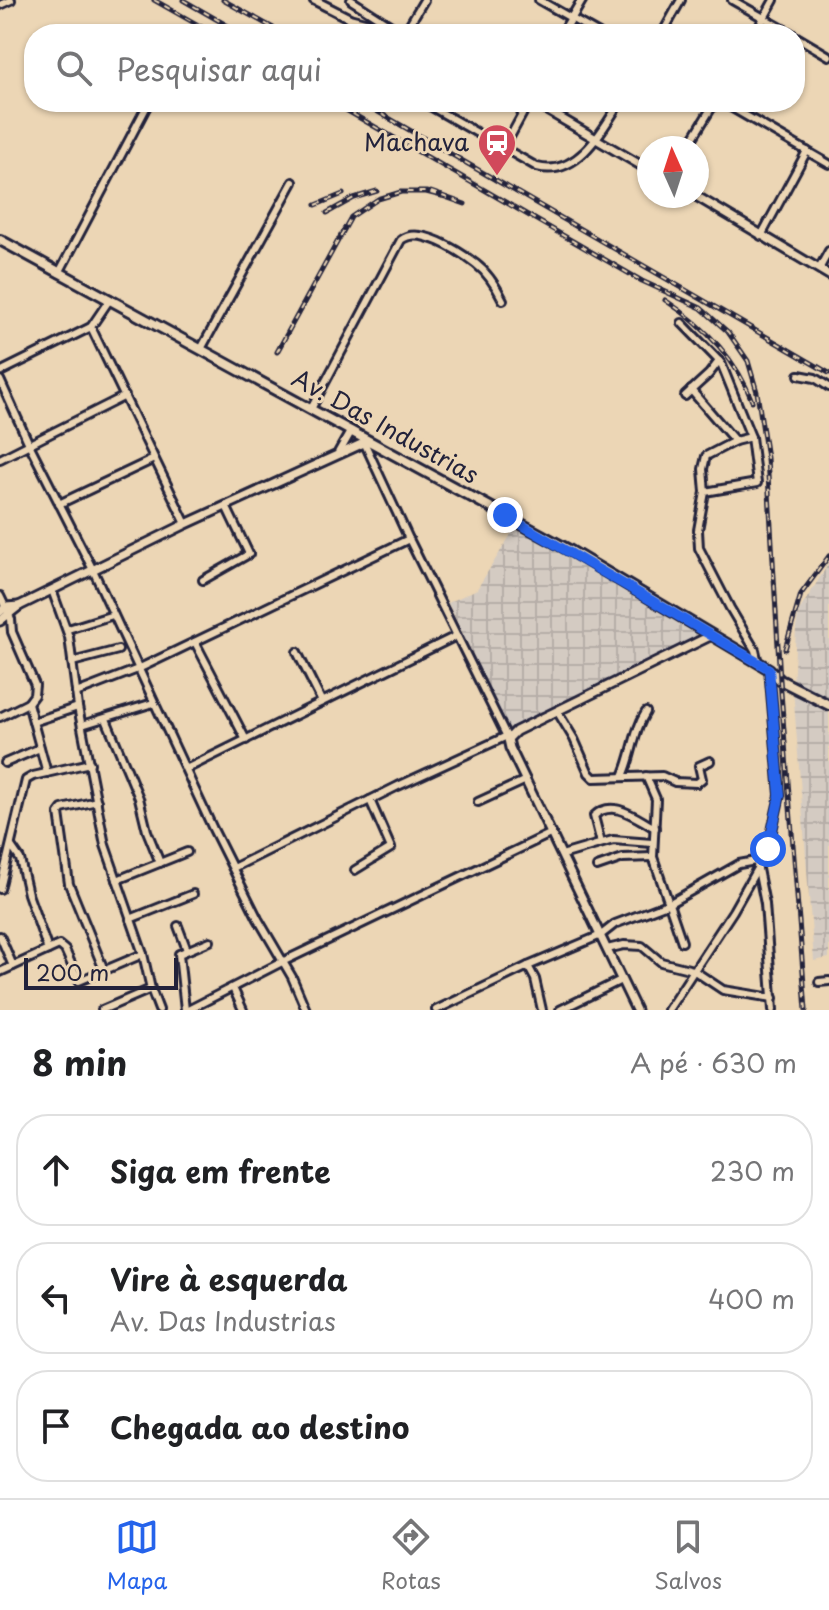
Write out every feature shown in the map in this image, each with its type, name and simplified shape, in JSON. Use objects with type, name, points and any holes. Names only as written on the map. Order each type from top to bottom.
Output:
[{"type":"main road","name":"Av. Das Industrias","points":[[0,240],[569,550],[769,669],[778,678],[829,705]]},
{"type":"street","points":[[0,5],[11,0]]},
{"type":"street","points":[[314,0],[351,19],[371,24]]},
{"type":"street","points":[[351,0],[391,24]]},
{"type":"street","points":[[409,24],[424,0]]},
{"type":"street","points":[[539,0],[580,24]]},
{"type":"street","points":[[568,24],[582,0]]},
{"type":"street","points":[[668,24],[681,0]]},
{"type":"street","points":[[732,0],[774,24]]},
{"type":"street","points":[[761,24],[774,0]]},
{"type":"street","points":[[805,42],[829,56]]},
{"type":"street","points":[[59,273],[144,112]]},
{"type":"street","points":[[441,112],[537,167],[548,170],[573,161],[596,140],[614,112]]},
{"type":"street","points":[[504,148],[525,112]]},
{"type":"street","points":[[548,112],[637,163]]},
{"type":"street","points":[[694,136],[709,112]]},
{"type":"street","points":[[739,112],[829,164]]},
{"type":"street","points":[[761,236],[807,151]]},
{"type":"street","points":[[201,349],[293,182]]},
{"type":"street","points":[[709,204],[829,275]]},
{"type":"street","points":[[311,409],[397,247],[407,235],[424,235],[476,264],[491,280],[503,300]]},
{"type":"street","points":[[819,269],[829,251]]},
{"type":"street","points":[[0,372],[91,327],[110,299]]},
{"type":"street","points":[[682,323],[719,361],[736,394],[751,437],[757,483],[705,492]]},
{"type":"street","points":[[91,327],[186,524]]},
{"type":"street","points":[[685,396],[719,361]]},
{"type":"street","points":[[799,375],[815,378],[829,387]]},
{"type":"street","points":[[0,380],[233,868],[292,977],[306,1010]]},
{"type":"street","points":[[691,390],[735,441]]},
{"type":"street","points":[[0,459],[125,396]]},
{"type":"street","points":[[338,454],[351,431]]},
{"type":"street","points":[[751,437],[735,441],[703,460],[705,492],[697,539],[730,608],[755,650],[758,663]]},
{"type":"street","points":[[3,610],[19,606],[366,441],[409,539],[508,738],[510,748],[636,1010]]},
{"type":"street","points":[[59,504],[154,459]]},
{"type":"street","points":[[203,580],[249,554],[226,506]]},
{"type":"street","points":[[76,693],[138,669],[409,539]]},
{"type":"street","points":[[52,590],[68,629],[78,707],[105,845],[159,1010]]},
{"type":"street","points":[[0,596],[35,685],[34,695],[28,703],[0,717]]},
{"type":"street","points":[[12,632],[0,621],[19,606]]},
{"type":"street","points":[[68,629],[113,615]]},
{"type":"street","points":[[186,769],[456,636]]},
{"type":"street","points":[[233,868],[370,800],[508,738],[516,731],[710,636]]},
{"type":"street","points":[[195,642],[246,740]]},
{"type":"street","points":[[72,662],[118,650]]},
{"type":"street","points":[[297,652],[322,702]]},
{"type":"street","points":[[668,1010],[733,911],[768,849],[780,795],[769,669]]},
{"type":"street","points":[[28,703],[47,773]]},
{"type":"street","points":[[82,725],[153,703]]},
{"type":"street","points":[[33,722],[78,707]]},
{"type":"street","points":[[557,711],[591,777],[662,776],[683,784],[700,783],[699,766],[710,761]]},
{"type":"street","points":[[623,776],[632,757],[637,728],[646,712]]},
{"type":"street","points":[[106,719],[139,798],[147,831],[160,863]]},
{"type":"street","points":[[5,763],[40,748]]},
{"type":"street","points":[[0,889],[26,780],[90,763]]},
{"type":"street","points":[[646,776],[656,799],[653,857],[682,942]]},
{"type":"street","points":[[478,802],[526,780]]},
{"type":"street","points":[[355,870],[391,848],[370,800]]},
{"type":"street","points":[[97,801],[62,809],[59,813],[69,884],[104,970]]},
{"type":"street","points":[[601,843],[594,816],[607,808],[621,810],[655,828]]},
{"type":"street","points":[[210,941],[179,955],[187,1010],[553,833]]},
{"type":"street","points":[[562,855],[621,840],[652,843]]},
{"type":"street","points":[[11,846],[20,859],[28,894],[48,950]]},
{"type":"street","points":[[117,880],[187,852]]},
{"type":"street","points":[[597,867],[623,858],[653,857]]},
{"type":"street","points":[[436,1010],[601,935],[615,924],[670,903],[739,864],[759,862]]},
{"type":"street","points":[[759,862],[773,1010]]},
{"type":"street","points":[[130,919],[193,894]]},
{"type":"street","points":[[178,926],[187,950]]},
{"type":"street","points":[[0,936],[13,966]]},
{"type":"street","points":[[0,972],[59,945],[63,947],[79,981],[143,954]]},
{"type":"street","points":[[607,949],[624,945],[642,946],[661,962],[693,970],[723,990],[773,998]]},
{"type":"street","points":[[528,966],[535,979],[542,1010]]},
{"type":"street","points":[[560,1010],[621,980]]},
{"type":"street","points":[[819,982],[829,981]]},
{"type":"street","points":[[233,988],[243,1010]]},
{"type":"street","points":[[102,1010],[151,989]]},
{"type":"shaded area","points":[[515,528],[695,630],[698,638],[514,729],[508,727],[448,603],[477,589]]},
{"type":"shaded area","points":[[829,563],[829,958],[814,961],[793,689],[799,611]]},
{"type":"railway","points":[[154,0],[196,24]]},
{"type":"railway","points":[[183,0],[225,24]]},
{"type":"railway","points":[[223,0],[266,24]]},
{"type":"railway","points":[[349,112],[642,281],[701,308],[728,332],[748,361],[757,392],[767,458],[780,680],[806,1010]]},
{"type":"railway","points":[[378,112],[829,373]]},
{"type":"railway","points":[[327,213],[354,198],[377,191]]},
{"type":"railway","points":[[277,352],[351,217],[378,199],[401,192],[426,192],[442,196]]},
{"type":"railway","points":[[431,192],[465,204]]},
{"type":"railway","points":[[316,205],[343,194]]},
{"type":"railway","points":[[665,300],[717,344],[737,371],[752,401]]},
{"type":"railway","points":[[785,649],[801,594],[829,556]]},
{"type":"place","name":"Machava","points":[[497,177]]},
{"type":"route","points":[[505,515],[769,669],[780,795],[768,849]]}]
